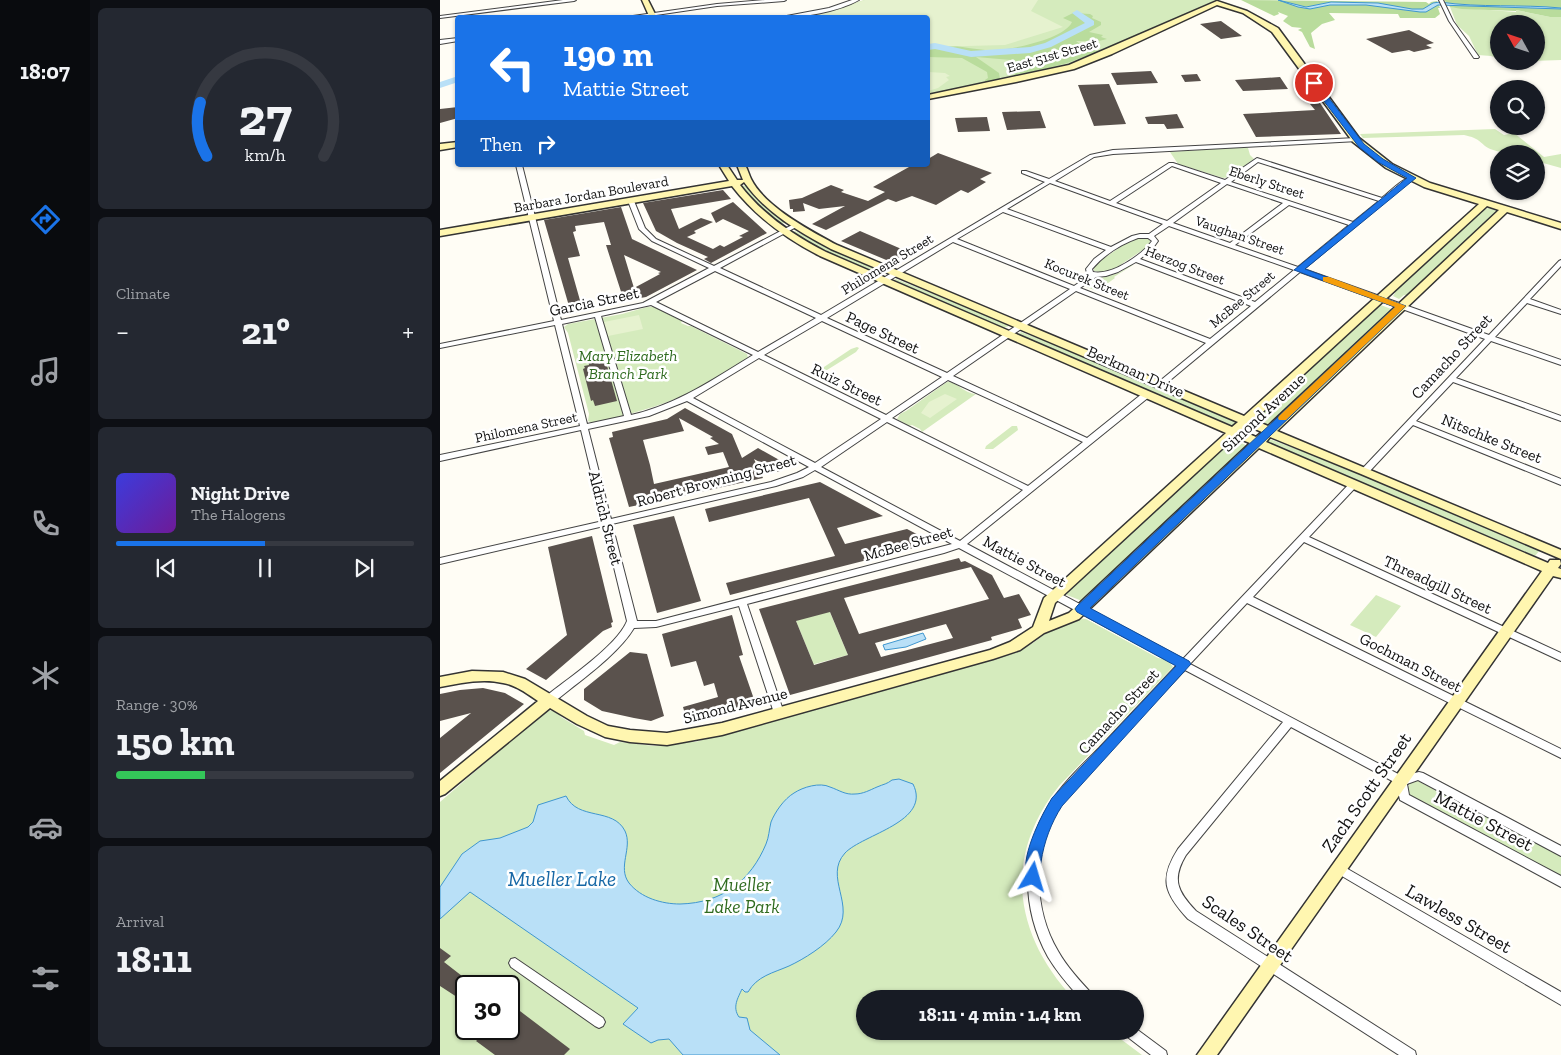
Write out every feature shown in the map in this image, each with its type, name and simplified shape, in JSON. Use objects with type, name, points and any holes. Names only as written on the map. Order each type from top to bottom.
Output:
[{"type":"street","points":[[456,15],[574,0]]},
{"type":"street","points":[[645,0],[652,15]]},
{"type":"street","points":[[659,15],[717,5],[784,0]]},
{"type":"street","points":[[834,0],[846,4]]},
{"type":"street","points":[[797,15],[857,0]]},
{"type":"street","points":[[1441,0],[1451,21],[1476,57]]},
{"type":"street","points":[[1220,1],[1245,12],[1278,34],[1356,140],[1381,161],[1412,178],[1561,226]]},
{"type":"street","name":"East 51st Street","points":[[930,97],[1071,67],[1109,52],[1220,1]]},
{"type":"street","points":[[440,17],[455,15]]},
{"type":"street","points":[[440,42],[455,40]]},
{"type":"street","points":[[440,142],[455,140]]},
{"type":"street","name":"Philomena Street","points":[[440,458],[628,418],[661,409],[687,398],[1050,181],[1100,154],[1356,140]]},
{"type":"street","points":[[440,147],[455,144]]},
{"type":"street","points":[[1250,145],[1258,160],[1383,200]]},
{"type":"street","points":[[1111,203],[1172,164],[1165,149]]},
{"type":"street","name":"Robert Browning Street","points":[[1150,236],[1258,160]]},
{"type":"street","name":"Eberly Street","points":[[1172,164],[1354,224]]},
{"type":"street","name":"Aldrich Street","points":[[519,167],[632,625]]},
{"type":"street","name":"Berkman Drive","points":[[724,167],[732,181],[750,204],[784,231],[815,250],[1556,572]]},
{"type":"street","name":"Berkman Drive","points":[[742,167],[747,179],[769,204],[796,225],[834,247],[1246,421],[1324,457],[1365,471],[1561,555]]},
{"type":"street","name":"Vaughan Street","points":[[1024,172],[1561,363]]},
{"type":"street","name":"McBee Street","points":[[1159,385],[1412,178]]},
{"type":"street","name":"Barbara Jordan Boulevard","points":[[440,233],[531,215],[747,179]]},
{"type":"street","name":"Barbara Jordan Boulevard","points":[[440,227],[631,201],[732,181]]},
{"type":"street","name":"Page Street","points":[[631,201],[642,229],[649,237],[1089,442]]},
{"type":"street","points":[[1231,246],[1288,202]]},
{"type":"street","name":"Simond Avenue","points":[[1039,630],[1046,604],[1055,595],[1485,203]]},
{"type":"street","name":"Simond Avenue","points":[[440,682],[472,676],[503,677],[520,683],[582,720],[605,731],[654,739],[687,736],[722,729],[993,654],[1015,646],[1039,630],[1071,618],[1506,209]]},
{"type":"street","points":[[1003,210],[1112,250]]},
{"type":"street","name":"Garcia Street","points":[[440,346],[598,316],[651,302],[796,225]]},
{"type":"street","name":"Robert Browning Street","points":[[1150,236],[1154,238],[1154,244],[1113,273],[1103,276],[1094,275],[1089,271],[1090,267],[1132,237],[1150,236]]},
{"type":"street","name":"Kocurek Street","points":[[953,240],[1211,342]]},
{"type":"street","name":"Herzog Street","points":[[1134,259],[1256,305]]},
{"type":"street","name":"Camacho Street","points":[[1365,471],[1560,265]]},
{"type":"street","name":"Robert Browning Street","points":[[440,561],[773,484],[816,467],[1094,275]]},
{"type":"street","points":[[1526,300],[1561,312]]},
{"type":"street","name":"Ruiz Street","points":[[651,302],[1030,490]]},
{"type":"street","points":[[598,316],[628,418]]},
{"type":"street","points":[[1452,378],[1561,419]]},
{"type":"street","name":"McBee Street","points":[[632,625],[656,624],[960,544],[973,537],[1146,395]]},
{"type":"street","name":"Mattie Street","points":[[687,398],[1401,781],[1419,776],[1561,851]]},
{"type":"street","name":"Nitschke Street","points":[[1412,422],[1561,482]]},
{"type":"street","name":"Camacho Street","points":[[1081,990],[1066,974],[1048,947],[1038,919],[1033,891],[1034,863],[1039,840],[1047,818],[1070,785],[1353,484]]},
{"type":"street","name":"Threadgill Street","points":[[1302,538],[1561,657]]},
{"type":"street","name":"Zach Scott Street","points":[[1206,1055],[1506,632],[1556,572],[1561,555]]},
{"type":"street","name":"Gochman Street","points":[[1246,598],[1561,754]]},
{"type":"street","points":[[742,602],[779,713]]},
{"type":"street","points":[[440,790],[616,644],[632,625]]},
{"type":"street","name":"Scales Street","points":[[1290,721],[1175,862],[1171,874],[1173,889],[1180,902],[1192,914],[1410,1055]]},
{"type":"street","name":"Mattie Street","points":[[1401,781],[1404,797],[1561,882]]},
{"type":"street","name":"Lawless Street","points":[[1338,869],[1561,999]]},
{"type":"street","points":[[515,963],[599,1022]]},
{"type":"street","points":[[1140,1040],[1161,1055]]},
{"type":"green space","points":[[864,0],[1216,0],[1125,43],[1088,58],[1017,78],[930,95],[930,15],[806,15],[829,11]]},
{"type":"green space","points":[[865,0],[1038,0],[1031,11],[1063,27],[1005,45],[930,47],[930,15],[808,15],[833,11]]},
{"type":"green space","points":[[1241,0],[1426,2],[1429,4],[1437,1],[1440,14],[1435,18],[1400,18],[1398,14],[1329,13],[1335,20],[1322,24],[1311,33],[1315,49],[1310,47],[1302,32],[1298,30],[1302,28],[1292,27],[1283,21],[1288,16],[1278,12],[1279,14],[1274,16]]},
{"type":"green space","points":[[1444,0],[1561,0],[1561,17],[1550,17],[1516,10],[1450,7]]},
{"type":"green space","points":[[1450,7],[1516,12],[1516,10],[1540,15],[1490,15],[1490,56],[1478,55],[1469,36],[1457,25]]},
{"type":"green space","points":[[1073,13],[1090,14],[1093,16],[1092,18],[1101,22],[1101,25],[1089,32],[1103,35],[1101,37],[1107,39],[1076,41],[1083,46],[1066,47],[1100,51],[1067,63],[1017,76],[1008,71],[1021,65],[1011,60],[976,57],[999,73],[1000,79],[985,82],[988,78],[987,72],[962,58],[930,57],[930,42],[985,50],[1033,44],[1058,34],[1067,28],[1072,22],[1063,18]]},
{"type":"green space","points":[[1545,16],[1561,17],[1561,60],[1545,61]]},
{"type":"green space","points":[[930,72],[945,73],[950,76],[946,77],[949,80],[938,88],[930,90]]},
{"type":"green space","points":[[1490,129],[1490,135],[1516,135],[1529,145],[1490,145],[1490,149],[1476,139],[1464,135],[1363,138],[1360,134]]},
{"type":"green space","points":[[1248,148],[1250,155],[1254,159],[1229,177],[1223,178],[1178,164],[1170,152]]},
{"type":"green space","points":[[1561,154],[1561,168],[1545,164],[1545,157]]},
{"type":"green space","points":[[740,185],[746,186],[758,199],[787,223],[781,223],[768,216],[754,203]]},
{"type":"green space","points":[[1489,208],[1499,212],[1409,296],[1404,295],[1399,299],[1393,296],[1395,293],[1393,290],[1480,210]]},
{"type":"green space","points":[[795,231],[887,273],[879,275],[824,252],[792,233]]},
{"type":"green space","points":[[1147,236],[1151,240],[1147,247],[1113,270],[1107,273],[1094,271],[1094,266],[1097,263],[1132,239]]},
{"type":"green space","points":[[1130,264],[1133,265],[1097,291],[1086,287],[1092,283],[1085,285],[1120,272]]},
{"type":"green space","points":[[896,279],[1011,325],[1004,328],[942,304],[892,281]]},
{"type":"green space","points":[[1378,304],[1394,310],[1269,426],[1254,419]]},
{"type":"green space","name":"Mary Elizabeth Branch Park","points":[[654,307],[682,321],[681,323],[691,326],[747,354],[748,358],[711,382],[674,400],[635,413],[592,423],[588,421],[589,414],[568,333],[564,327],[568,324],[622,314]]},
{"type":"green space","points":[[639,315],[643,329],[608,336],[604,322]]},
{"type":"green space","points":[[1021,332],[1088,357],[1237,422],[1234,425],[1229,425],[1156,396],[1017,335]]},
{"type":"green space","points":[[859,348],[856,352],[827,370],[818,371],[851,349]]},
{"type":"green space","points":[[947,382],[951,382],[968,392],[976,394],[922,432],[920,429],[912,425],[909,426],[897,419],[900,414]]},
{"type":"green space","points":[[945,394],[957,399],[930,418],[921,413],[929,402]]},
{"type":"green space","points":[[1012,426],[1017,426],[1018,430],[993,449],[985,449],[986,446]]},
{"type":"green space","points":[[1232,439],[1248,446],[1082,601],[1067,595],[1066,593]]},
{"type":"green space","points":[[1269,439],[1361,473],[1540,550],[1535,556],[1446,520],[1267,442]]},
{"type":"green space","points":[[1376,595],[1401,606],[1376,637],[1350,625]]},
{"type":"green space","points":[[826,603],[848,655],[800,668],[812,660],[796,621]]},
{"type":"green space","name":"Mueller Lake Park","points":[[1078,618],[1086,619],[1158,658],[1168,660],[1173,667],[1059,786],[1041,813],[1029,840],[1023,868],[1023,895],[1028,922],[1038,949],[1067,990],[856,990],[856,1040],[1122,1040],[1142,1055],[440,1055],[440,802],[546,710],[556,711],[561,717],[584,731],[585,735],[614,745],[620,742],[654,746],[688,740],[695,742],[998,658],[1033,643],[1050,630]]},
{"type":"green space","points":[[1416,780],[1561,856],[1561,878],[1408,795],[1406,789],[1412,781]]},
{"type":"water","points":[[1278,0],[1306,7],[1331,2],[1378,3],[1423,9],[1433,3],[1440,2],[1561,9],[1438,5],[1426,12],[1420,12],[1366,5],[1330,5],[1310,9]]},
{"type":"water","points":[[923,633],[926,639],[906,647],[885,650],[883,645]]},
{"type":"water","name":"Mueller Lake","points":[[899,779],[913,784],[916,797],[913,808],[905,818],[893,826],[854,846],[845,853],[839,862],[837,872],[843,912],[842,922],[836,932],[808,956],[756,982],[748,992],[742,989],[736,1003],[739,1017],[747,1018],[750,1030],[780,1055],[683,1055],[669,1039],[651,1043],[623,1024],[638,1008],[470,892],[440,919],[440,887],[462,854],[480,841],[500,838],[528,827],[533,822],[538,805],[566,796],[571,804],[579,809],[604,816],[620,824],[627,837],[624,871],[629,883],[634,888],[652,899],[680,904],[695,903],[722,894],[744,879],[760,857],[775,814],[790,796],[798,791],[807,787],[821,785],[845,793],[858,794]]},
{"type":"building","points":[[1221,21],[1242,36],[1221,39],[1200,24]]},
{"type":"building","points":[[1409,30],[1434,43],[1426,45],[1432,48],[1414,52],[1409,50],[1392,53],[1366,39]]},
{"type":"building","points":[[1151,71],[1158,83],[1117,85],[1111,73]]},
{"type":"building","points":[[1197,74],[1201,81],[1185,82],[1181,75]]},
{"type":"building","points":[[1280,77],[1288,89],[1243,91],[1235,80]]},
{"type":"building","points":[[1109,84],[1126,124],[1094,126],[1078,85]]},
{"type":"building","points":[[1320,103],[1341,134],[1256,137],[1243,114],[1315,110],[1310,104]]},
{"type":"building","points":[[455,107],[455,119],[440,123],[440,109]]},
{"type":"building","points":[[1040,111],[1046,128],[1007,130],[1002,112]]},
{"type":"building","points":[[1177,114],[1184,128],[1167,129],[1164,124],[1148,124],[1145,117]]},
{"type":"building","points":[[987,117],[990,131],[958,132],[955,118]]},
{"type":"building","points":[[938,153],[992,173],[980,179],[986,182],[968,193],[961,190],[936,205],[912,196],[896,202],[888,199],[826,230],[812,224],[845,206],[819,209],[803,203],[805,211],[793,212],[793,209],[790,209],[789,200],[802,198],[831,185],[844,190],[841,192],[868,201],[885,192],[873,187],[909,167],[930,167],[930,158]]},
{"type":"building","points":[[723,190],[731,199],[671,209],[679,229],[701,218],[713,222],[694,231],[696,233],[687,237],[713,249],[720,245],[724,247],[743,237],[739,236],[749,231],[723,219],[716,223],[711,213],[733,202],[767,233],[711,263],[704,259],[708,257],[656,231],[643,203]]},
{"type":"building","points":[[621,207],[632,239],[697,270],[646,297],[624,301],[606,245],[611,245],[604,222],[575,226],[576,231],[573,232],[580,256],[568,258],[583,311],[571,313],[544,220]],"holes":[[[624,255],[661,272],[634,288]]]},
{"type":"building","points":[[860,231],[907,253],[891,262],[841,241]]},
{"type":"building","points":[[598,353],[598,356],[604,355],[617,401],[595,406],[593,400],[591,401],[583,369],[585,368],[584,366],[589,365],[587,355]]},
{"type":"building","points":[[685,408],[732,434],[742,458],[758,448],[790,466],[778,472],[754,459],[763,478],[673,498],[672,494],[657,497],[658,501],[629,507],[609,438],[613,437],[612,432],[667,419]],"holes":[[[679,418],[713,437],[710,438],[719,444],[705,447],[708,455],[723,452],[729,467],[654,484],[643,440],[684,431]]]},
{"type":"building","points":[[820,482],[883,516],[837,528],[845,544],[907,529],[934,543],[730,595],[726,583],[835,556],[809,498],[709,522],[705,509]]},
{"type":"building","points":[[674,516],[701,601],[657,613],[633,525]]},
{"type":"building","points":[[592,536],[613,622],[611,623],[612,627],[603,631],[546,680],[526,669],[567,635],[548,547]]},
{"type":"building","points":[[959,558],[961,562],[965,561],[992,575],[1004,598],[1019,594],[1031,615],[1018,619],[1022,628],[991,637],[992,640],[790,695],[759,609]],"holes":[[[971,567],[989,599],[859,634],[844,598]],[[830,612],[848,655],[814,665],[796,621]],[[946,624],[953,638],[881,657],[875,643]]]},
{"type":"building","points":[[732,615],[743,655],[739,656],[756,705],[688,725],[683,707],[718,697],[714,683],[704,686],[696,661],[671,667],[662,634]]},
{"type":"building","points":[[630,652],[647,654],[664,716],[651,721],[634,718],[602,711],[584,700],[584,689]]},
{"type":"building","points":[[483,688],[505,693],[524,704],[440,773],[440,738],[471,713],[440,721],[440,694]]},
{"type":"building","points":[[440,948],[451,956],[444,962],[461,975],[455,975],[455,996],[440,986]]},
{"type":"building","points":[[520,1011],[570,1049],[564,1055],[495,1055],[476,1041],[520,1040]]},
{"type":"waterway","points":[[930,47],[935,46],[971,54],[1030,50],[1048,45],[1091,23],[1077,13]]},
{"type":"waterway","points":[[440,85],[455,80]]},
{"type":"slow traffic","points":[[1283,418],[1402,306],[1326,279]]},
{"type":"route","points":[[1033,877],[1039,840],[1047,818],[1057,802],[1070,785],[1184,664],[1081,609],[1402,306],[1299,270],[1412,178],[1381,161],[1362,146],[1314,83]]}]
